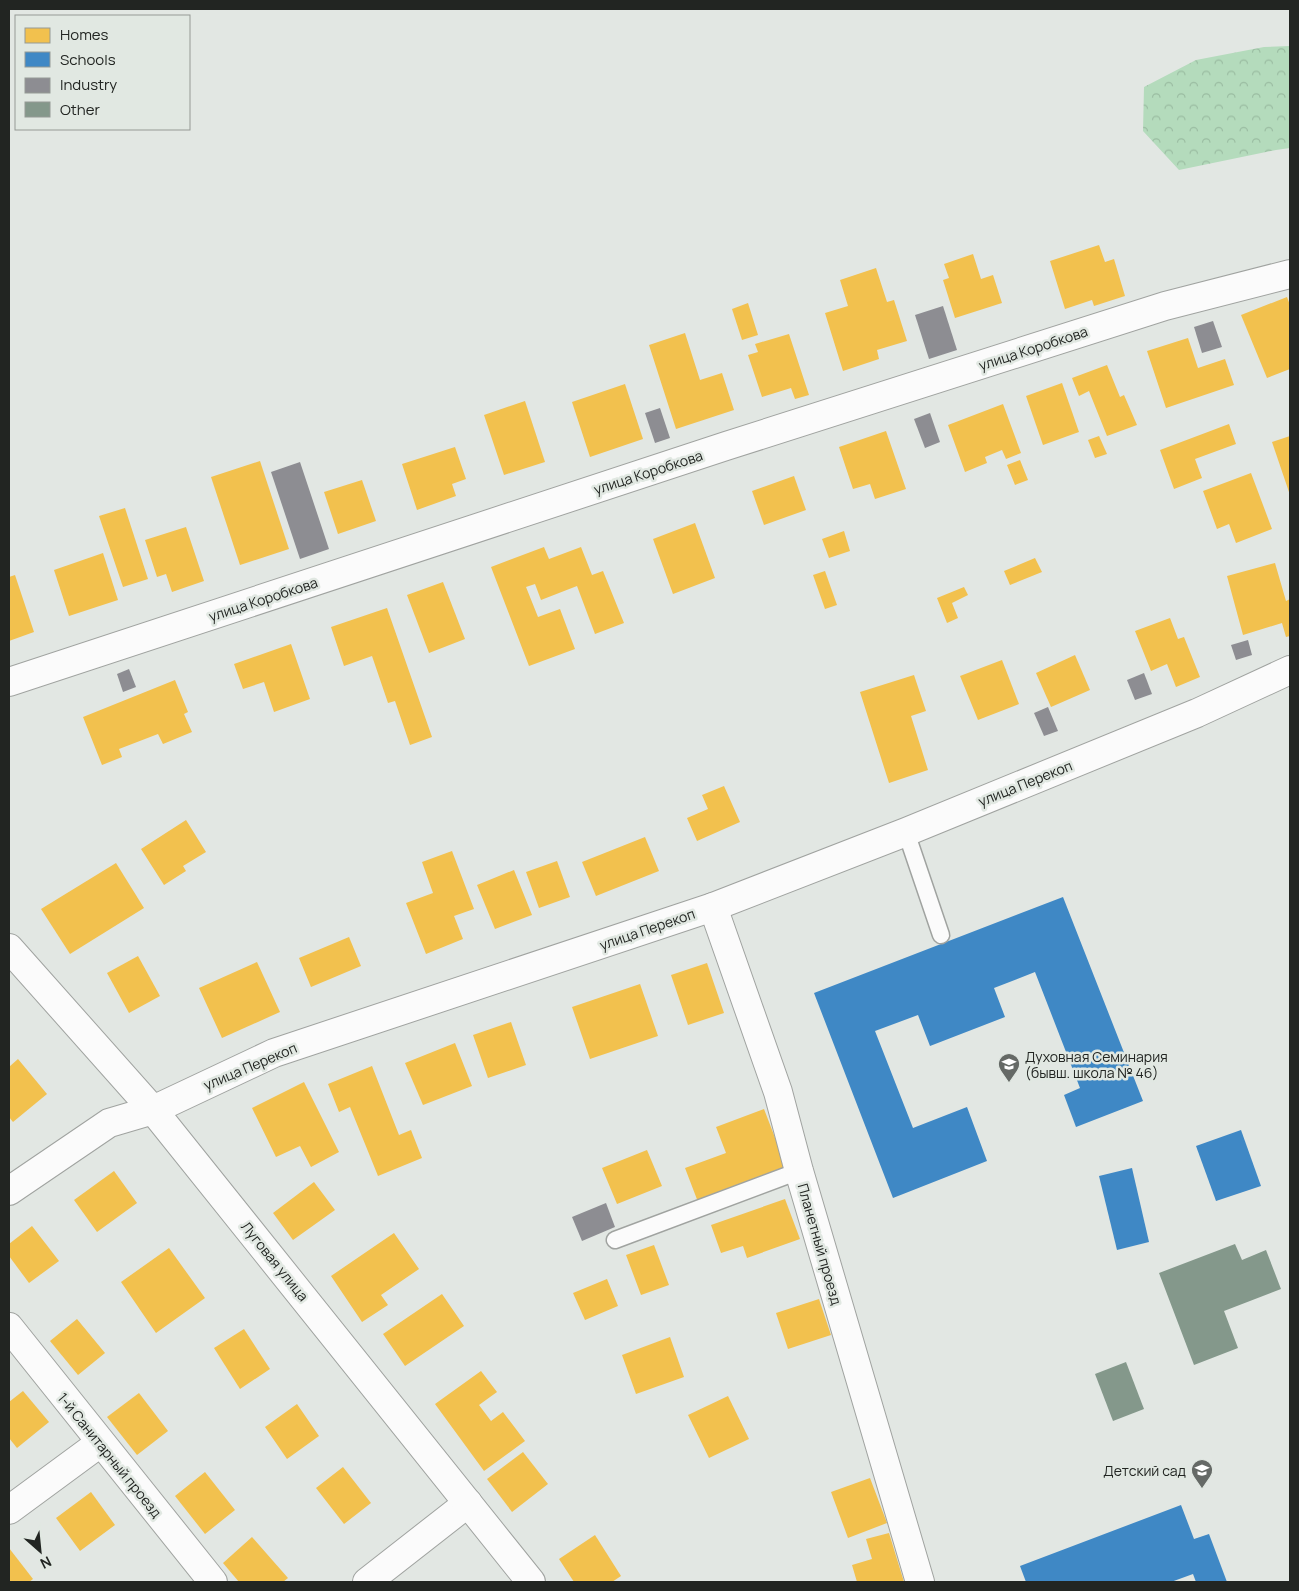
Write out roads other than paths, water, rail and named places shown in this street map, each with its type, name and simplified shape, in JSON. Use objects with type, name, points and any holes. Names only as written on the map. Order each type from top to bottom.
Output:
[{"type":"street","name":"улица Коробкова","points":[[9,682],[707,452],[1166,306],[1290,274]]},
{"type":"street","name":"улица Перекоп","points":[[9,1191],[109,1123],[154,1110],[274,1052],[713,908],[906,832],[1197,713],[1290,670]]},
{"type":"street","name":"Планетный проезд","points":[[713,908],[778,1092],[799,1171],[920,1582]]},
{"type":"street","name":"Луговая улица","points":[[9,948],[154,1110],[531,1582]]},
{"type":"street","name":"1-й Санитарный проезд","points":[[9,1327],[213,1582]]},
{"type":"street","points":[[9,1510],[100,1443]]},
{"type":"street","points":[[367,1582],[468,1503]]},
{"type":"lane","points":[[906,832],[941,935]]},
{"type":"lane","points":[[615,1240],[799,1171]]},
{"type":"place","name":"Духовная Семинария (бывш. школа № 46)","points":[[1009,1083]]},
{"type":"place","name":"Детский сад","points":[[1202,1489]]}]
